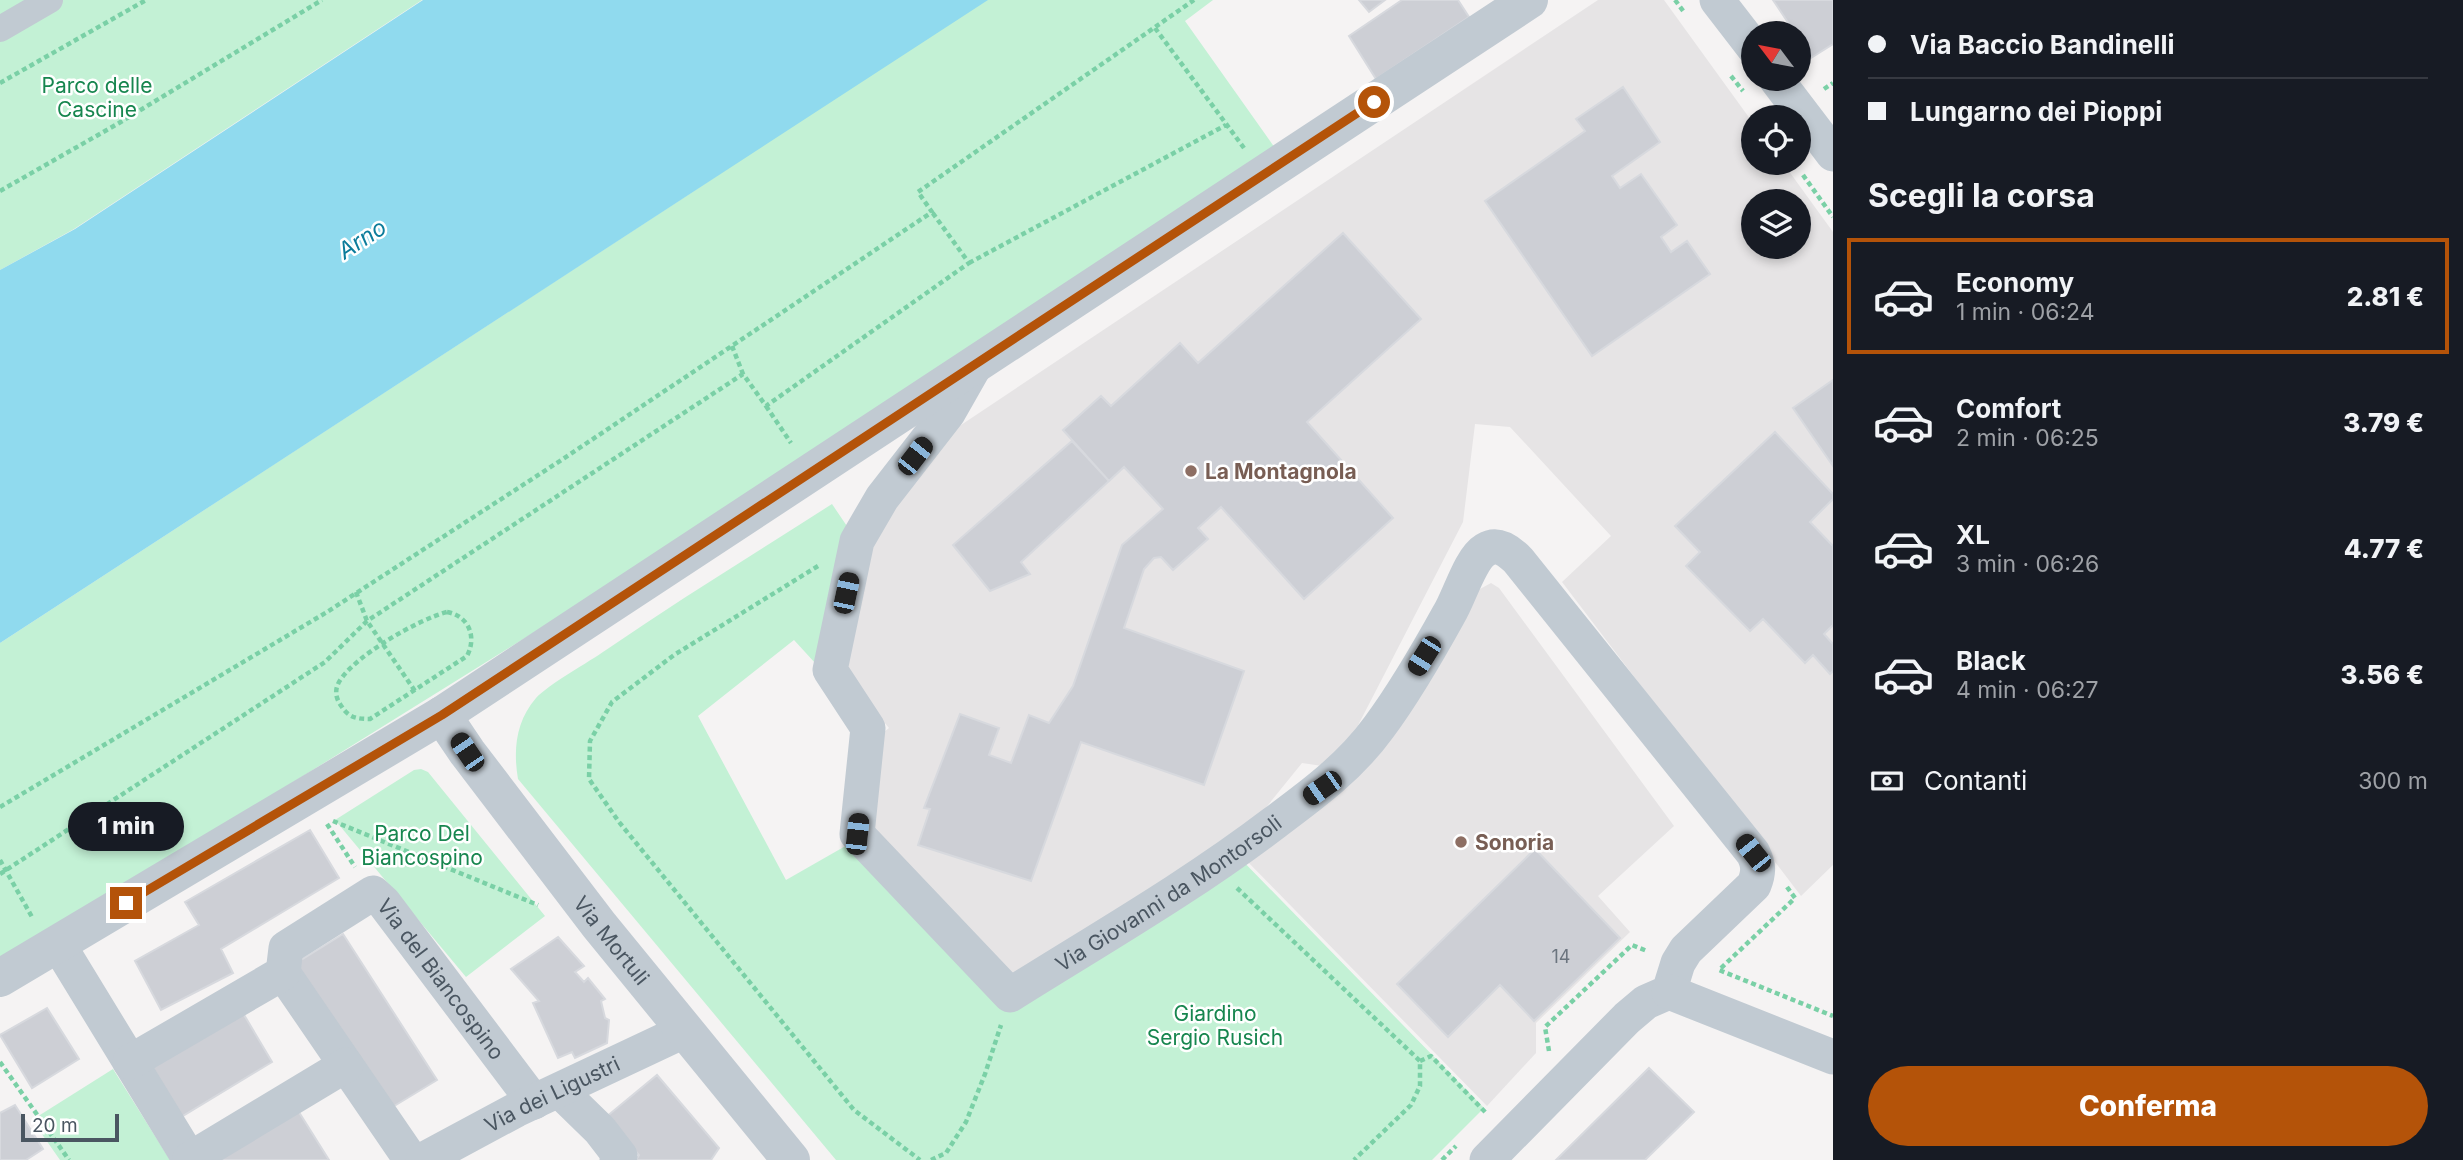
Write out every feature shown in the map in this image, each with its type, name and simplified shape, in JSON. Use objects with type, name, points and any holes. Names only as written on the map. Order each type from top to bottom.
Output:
[{"type":"street","points":[[0,29],[50,0]]},
{"type":"street","points":[[0,978],[54,946],[428,702],[978,362],[1529,0]]},
{"type":"street","points":[[1717,0],[1741,31]]},
{"type":"street","points":[[1787,91],[1827,135]]},
{"type":"street","points":[[978,362],[948,414],[882,498],[857,541],[830,670],[868,728],[857,834],[1010,995]]},
{"type":"street","name":"Via Giovanni da Montorsoli","points":[[1010,995],[1215,867],[1322,788],[1362,751],[1451,612],[1476,559],[1486,549],[1498,546],[1518,559],[1753,853],[1758,863],[1759,874],[1754,885],[1686,950],[1678,963],[1669,992]]},
{"type":"street","name":"Via Mortuli","points":[[428,702],[684,1031],[791,1160]]},
{"type":"street","name":"Via del Biancospino","points":[[283,973],[286,948],[373,894],[384,903],[547,1096],[600,1130],[620,1156],[617,1160]]},
{"type":"street","points":[[54,946],[190,1160],[346,1065]]},
{"type":"street","points":[[130,1062],[283,973],[411,1160]]},
{"type":"street","points":[[1488,1160],[1626,1018],[1646,1002],[1669,992],[1833,1057]]},
{"type":"street","name":"Via dei Ligustri","points":[[423,1160],[547,1096],[684,1031]]},
{"type":"path","points":[[0,83],[146,0]]},
{"type":"path","points":[[0,191],[119,123],[322,0]]},
{"type":"path","points":[[969,262],[918,192],[1194,0]]},
{"type":"path","points":[[1155,28],[1264,175]]},
{"type":"path","points":[[766,406],[969,262],[1226,125]]},
{"type":"path","points":[[1803,175],[1833,217]]},
{"type":"path","points":[[0,807],[327,612],[932,212]]},
{"type":"path","points":[[732,345],[743,374],[796,450]]},
{"type":"path","points":[[2,873],[325,662],[367,621],[743,374]]},
{"type":"path","points":[[857,541],[674,655],[612,702],[590,741],[589,779],[619,822],[854,1110],[920,1160]]},
{"type":"path","points":[[356,592],[367,621],[428,702]]},
{"type":"path","points":[[447,612],[457,614],[468,624],[472,638],[471,648],[428,702],[370,719],[357,719],[345,712],[337,701],[336,692],[339,683],[351,668],[404,630],[437,615],[447,612]]},
{"type":"path","points":[[373,894],[321,816],[548,909]]},
{"type":"path","points":[[0,860],[2,873],[54,946]]},
{"type":"path","points":[[1215,867],[1420,1061],[1420,1086],[1411,1105],[1354,1160]]},
{"type":"path","points":[[932,1160],[946,1153],[966,1122],[985,1074],[1010,995]]},
{"type":"path","points":[[1420,1061],[1431,1056],[1488,1115]]},
{"type":"path","points":[[0,1062],[69,1160]]},
{"type":"shaded area","name":"La Montagnola","points":[[1598,0],[1664,0],[1741,106],[1741,175],[1792,175],[1802,189],[1741,189],[1741,259],[1811,259],[1811,202],[1833,232],[1833,865],[1801,896],[1562,582],[1611,536],[1510,427],[1475,424],[1463,522],[1336,768],[1302,763],[1260,815],[1011,983],[870,837],[879,736],[889,728],[840,669],[864,550],[937,441]]},
{"type":"shaded area","name":"Sonoria","points":[[1491,583],[1499,588],[1674,826],[1598,896],[1630,932],[1536,1023],[1536,1053],[1487,1106],[1244,858],[1480,589]]},
{"type":"green space","name":"Parco delle Cascine","points":[[0,0],[422,0],[74,229],[0,270]]},
{"type":"green space","points":[[980,0],[1213,0],[1185,21],[1275,148],[581,603],[287,786],[0,959],[0,643],[697,189]]},
{"type":"green space","name":"Giardino Sergio Rusich","points":[[832,504],[857,541],[827,676],[794,640],[698,716],[786,880],[849,844],[1009,998],[1235,853],[1484,1108],[1432,1160],[836,1160],[518,779],[516,757],[524,716],[542,692]]},
{"type":"green space","name":"Parco Del Biancospino","points":[[414,770],[428,772],[545,916],[466,977],[335,820]]},
{"type":"green space","points":[[113,1069],[170,1160],[60,1160],[32,1120]]},
{"type":"water","name":"Arno","points":[[423,0],[988,0],[0,643],[0,270],[75,229]]},
{"type":"building","points":[[1359,0],[1385,0],[1369,12]]},
{"type":"building","points":[[1402,0],[1458,0],[1469,17],[1376,79],[1349,36]]},
{"type":"building","points":[[1773,0],[1833,0],[1833,44],[1811,58],[1811,21],[1787,21]]},
{"type":"building","points":[[1623,87],[1660,142],[1612,176],[1620,188],[1641,174],[1677,225],[1661,237],[1671,252],[1687,241],[1710,274],[1592,356],[1485,201],[1585,131],[1576,119]]},
{"type":"building","points":[[1343,233],[1421,319],[1307,422],[1393,518],[1304,599],[1221,507],[1198,528],[1208,539],[1173,570],[1161,557],[1154,558],[1144,569],[1124,628],[1244,671],[1204,785],[1081,742],[1031,881],[918,845],[930,809],[924,808],[960,714],[999,728],[989,755],[1011,763],[1029,715],[1049,723],[1073,686],[1122,545],[1163,509],[1124,467],[1109,481],[1063,430],[1101,396],[1111,406],[1180,343],[1198,363]]},
{"type":"building","points":[[1833,380],[1833,466],[1793,408]]},
{"type":"building","points":[[1775,432],[1833,494],[1833,499],[1810,522],[1833,546],[1833,625],[1824,634],[1833,644],[1833,671],[1830,674],[1813,655],[1805,663],[1763,619],[1750,631],[1686,566],[1700,552],[1675,526]]},
{"type":"building","points":[[1072,441],[1109,481],[1021,562],[1030,574],[990,591],[953,545]]},
{"type":"building","points":[[310,830],[339,878],[221,949],[233,973],[161,1010],[135,961],[199,925],[185,902]]},
{"type":"building","points":[[1535,849],[1620,938],[1534,1021],[1500,985],[1448,1037],[1397,984]]},
{"type":"building","points":[[343,934],[437,1080],[386,1111],[293,965]]},
{"type":"building","points":[[558,937],[584,966],[575,972],[584,982],[588,978],[605,999],[601,1001],[605,1018],[609,1020],[607,1043],[575,1058],[572,1052],[558,1058],[533,1003],[539,1001],[511,969]]},
{"type":"building","points":[[47,1008],[79,1059],[32,1088],[0,1035]]},
{"type":"building","points":[[240,1008],[272,1062],[181,1117],[149,1062]]},
{"type":"building","points":[[1649,1068],[1694,1112],[1645,1160],[1556,1160]]},
{"type":"building","points":[[657,1075],[719,1148],[711,1160],[636,1160],[639,1155],[606,1117]]},
{"type":"building","points":[[15,1105],[43,1149],[26,1160],[0,1160],[0,1113]]},
{"type":"building","points":[[297,1109],[329,1160],[215,1160]]},
{"type":"place","name":"La Montagnola","points":[[1191,471]]},
{"type":"place","name":"Sonoria","points":[[1461,842]]},
{"type":"route","points":[[126,903],[442,715],[1374,102]]}]
